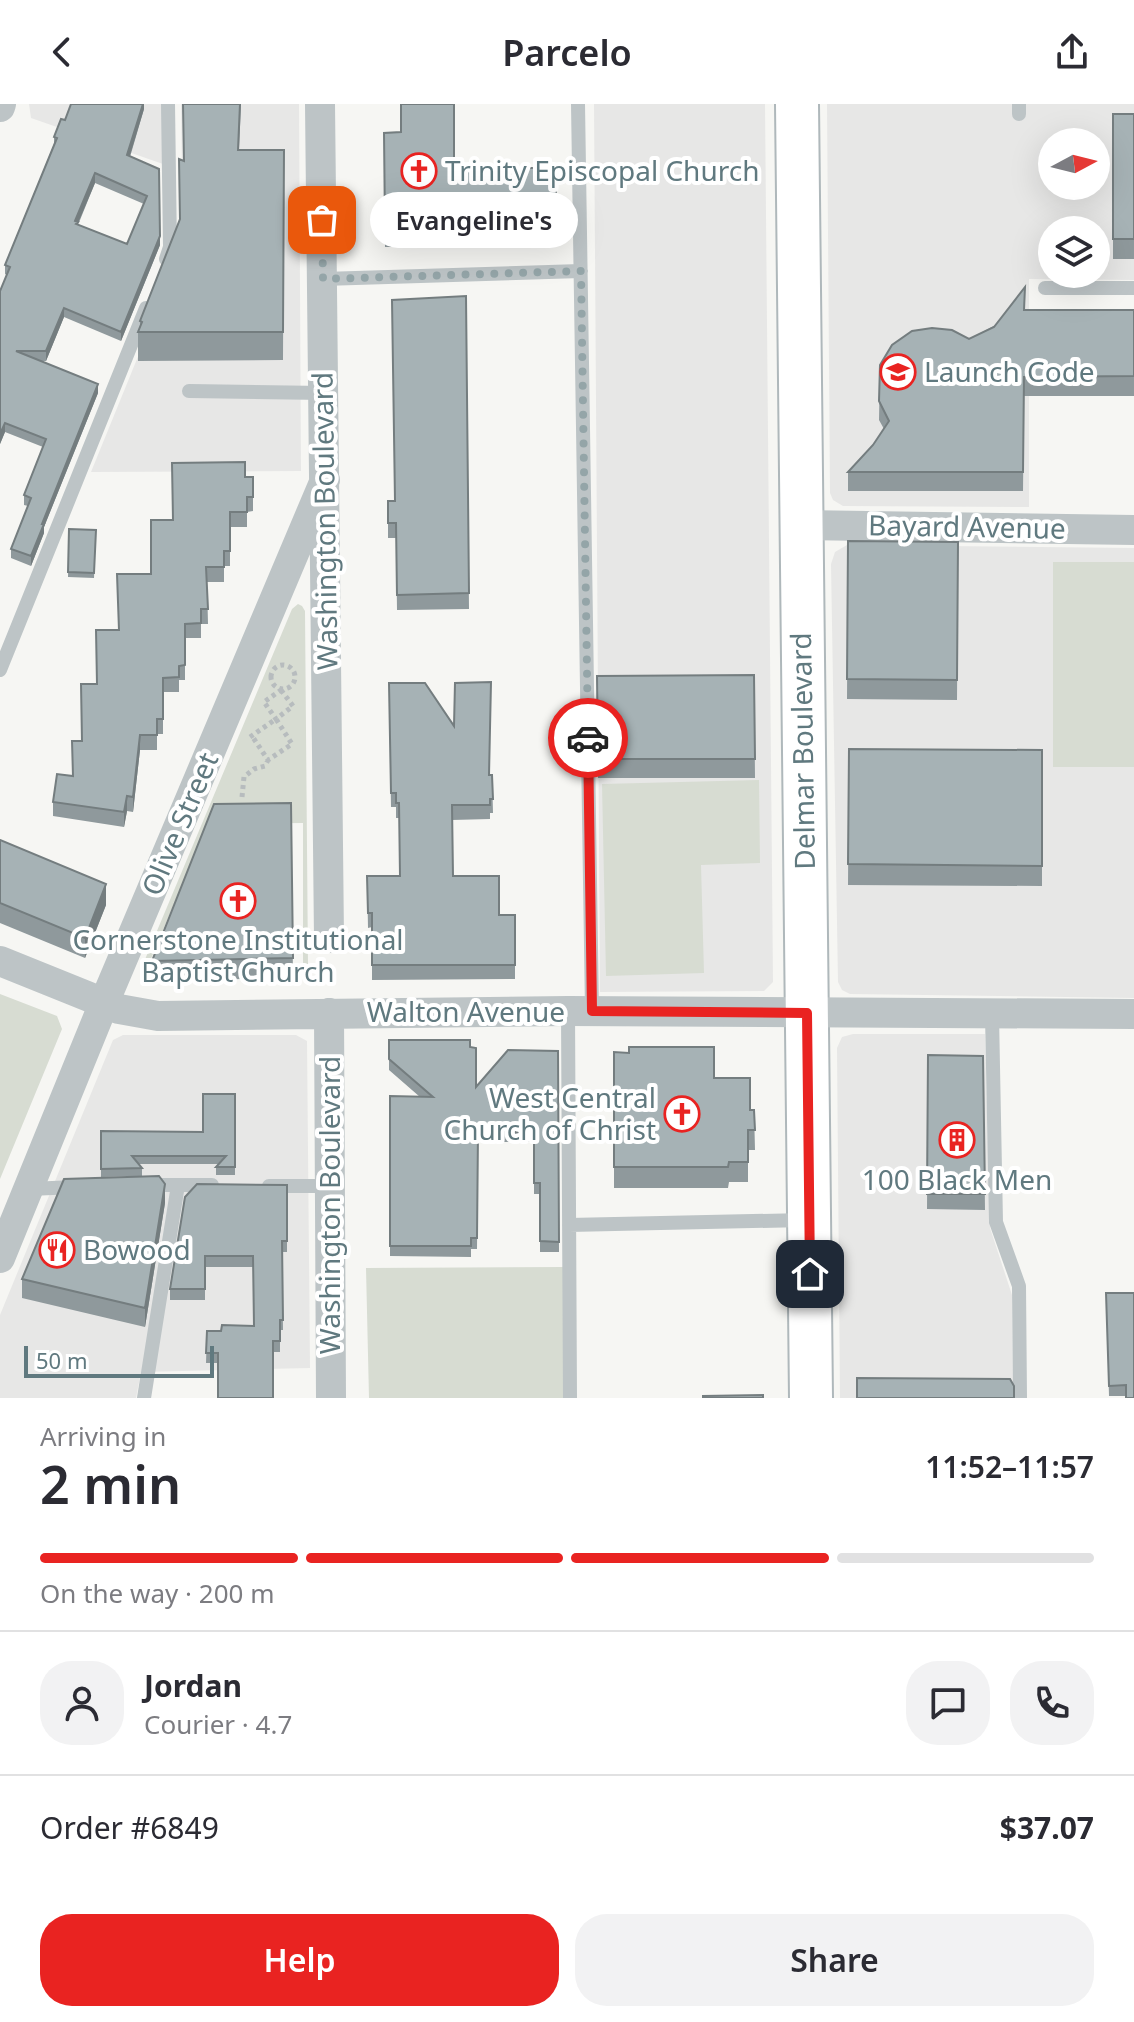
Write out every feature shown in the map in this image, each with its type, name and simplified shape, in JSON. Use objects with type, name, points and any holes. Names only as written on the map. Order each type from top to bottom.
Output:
[{"type":"main road","name":"Delmar Boulevard","points":[[797,104],[811,1398]]},
{"type":"street","name":"Washington Boulevard","points":[[320,104],[329,938]]},
{"type":"street","name":"Olive Street","points":[[0,1258],[325,480]]},
{"type":"street","name":"Bayard Avenue","points":[[800,525],[1134,530]]},
{"type":"street","name":"Walton Avenue","points":[[0,961],[104,1003],[139,1014],[158,1016],[580,1011],[1134,1014]]},
{"type":"street","name":"Washington Boulevard","points":[[329,1013],[331,1398]]},
{"type":"lane","points":[[159,276],[170,247],[168,104]]},
{"type":"lane","points":[[570,1398],[569,1225],[580,1011],[581,271],[578,104]]},
{"type":"lane","points":[[323,279],[581,271]]},
{"type":"lane","points":[[1110,288],[1134,288]]},
{"type":"lane","points":[[0,670],[153,291]]},
{"type":"lane","points":[[189,391],[324,393]]},
{"type":"lane","points":[[992,1015],[996,1222],[1019,1286],[1020,1398]]},
{"type":"lane","points":[[144,1398],[178,1185]]},
{"type":"lane","points":[[134,1186],[225,1185]]},
{"type":"lane","points":[[256,1186],[328,1186]]},
{"type":"lane","points":[[28,1189],[89,1187]]},
{"type":"lane","points":[[569,1225],[809,1220]]},
{"type":"path","points":[[287,666],[288,656]]},
{"type":"path","points":[[242,797],[244,777],[254,769],[265,766],[268,760],[292,744],[276,719],[264,702],[281,690],[292,685],[295,678],[287,666],[276,667],[271,674],[272,683],[281,690],[293,707],[276,719],[251,736],[268,760]]},
{"type":"shaded area","points":[[29,104],[163,104],[163,164],[31,118]]},
{"type":"shaded area","points":[[181,104],[299,104],[301,471],[91,472],[183,246]]},
{"type":"shaded area","points":[[594,104],[765,104],[773,982],[764,991],[600,992]]},
{"type":"shaded area","points":[[827,104],[1134,104],[1134,280],[1110,280],[1110,216],[1038,216],[1038,279],[1029,279],[1029,507],[843,506],[833,500],[830,493]]},
{"type":"shaded area","points":[[847,545],[1134,548],[1134,998],[850,994],[842,990],[838,982],[831,564],[835,552]]},
{"type":"shaded area","points":[[1053,562],[1134,562],[1134,767],[1053,767]]},
{"type":"shaded area","points":[[298,604],[305,611],[308,965],[303,965],[303,823],[207,824],[146,971],[141,969],[292,609]]},
{"type":"shaded area","points":[[759,780],[760,863],[701,865],[704,973],[606,976],[602,784]]},
{"type":"shaded area","points":[[0,994],[57,1016],[62,1029],[0,1179]]},
{"type":"shaded area","points":[[853,1034],[985,1034],[990,1228],[1012,1295],[1013,1398],[840,1398],[837,1048],[842,1037]]},
{"type":"shaded area","points":[[123,1035],[296,1035],[307,1041],[310,1368],[141,1372],[136,1398],[0,1398],[0,1315],[113,1040]]},
{"type":"shaded area","points":[[564,1267],[565,1398],[369,1398],[366,1268]]},
{"type":"building","points":[[71,104],[143,104],[127,155],[159,169],[160,236],[121,332],[64,308],[46,351],[16,351],[98,384],[31,556],[11,549],[31,498],[24,495],[46,439],[5,423],[0,434],[0,291],[10,267],[5,265],[57,138],[54,137],[61,119],[65,120]],"holes":[[[95,173],[147,196],[127,244],[76,224]]]},
{"type":"building","points":[[183,104],[240,104],[238,150],[284,150],[283,332],[138,332],[180,219],[179,159],[184,161]]},
{"type":"building","name":"Trinity Episcopal Church","points":[[401,104],[454,104],[454,168],[556,168],[556,226],[385,227],[384,133],[401,132]]},
{"type":"building","points":[[1113,114],[1134,114],[1134,239],[1113,239]]},
{"type":"building","points":[[1025,287],[1024,310],[1134,310],[1134,376],[1024,377],[1023,472],[848,472],[873,445],[889,421],[879,401],[880,365],[892,345],[912,331],[932,328],[952,330],[969,339],[994,327]]},
{"type":"building","points":[[466,296],[469,593],[397,595],[396,523],[388,523],[388,501],[395,501],[392,300]]},
{"type":"building","points":[[245,462],[245,477],[253,477],[253,497],[247,497],[247,512],[230,512],[230,551],[224,551],[224,567],[206,567],[208,609],[201,609],[201,623],[185,624],[185,665],[179,666],[179,677],[163,678],[163,719],[157,719],[157,735],[140,735],[133,797],[127,796],[124,812],[53,802],[57,774],[73,776],[72,741],[82,741],[81,684],[97,684],[96,630],[119,630],[117,574],[151,574],[151,520],[173,520],[172,463]]},
{"type":"building","points":[[69,529],[96,530],[94,573],[68,572]]},
{"type":"building","points":[[848,541],[958,542],[957,680],[847,679]]},
{"type":"building","points":[[754,675],[755,759],[598,759],[597,676]]},
{"type":"building","points":[[491,682],[489,775],[492,775],[493,799],[490,799],[490,805],[452,805],[453,876],[499,876],[499,915],[515,915],[515,965],[372,965],[372,913],[368,913],[367,876],[400,876],[399,803],[396,803],[396,793],[391,793],[389,683],[425,683],[454,726],[455,683]]},
{"type":"building","points":[[849,749],[1042,750],[1042,866],[848,864]]},
{"type":"building","name":"Cornerstone Institutional Baptist Church","points":[[291,803],[293,958],[152,961],[214,804]]},
{"type":"building","points":[[0,840],[106,884],[85,938],[0,903]]},
{"type":"building","points":[[389,1040],[470,1040],[470,1047],[476,1048],[476,1087],[508,1050],[558,1051],[559,1242],[540,1241],[540,1183],[534,1183],[534,1132],[478,1132],[477,1238],[471,1238],[471,1246],[390,1246],[390,1096],[433,1097],[389,1059]]},
{"type":"building","name":"West Central Church of Christ","points":[[629,1047],[714,1047],[714,1078],[750,1078],[750,1110],[754,1110],[755,1130],[748,1130],[748,1162],[729,1162],[728,1167],[614,1167],[614,1052],[629,1053]]},
{"type":"building","name":"100 Black Men","points":[[928,1055],[983,1056],[985,1194],[927,1194]]},
{"type":"building","points":[[203,1094],[235,1094],[235,1167],[216,1167],[226,1156],[132,1156],[142,1168],[101,1169],[101,1131],[203,1132]]},
{"type":"building","points":[[159,1176],[165,1184],[145,1308],[22,1279],[64,1179]]},
{"type":"building","points":[[197,1184],[287,1185],[287,1241],[282,1241],[283,1320],[280,1320],[280,1341],[273,1341],[273,1398],[218,1398],[218,1353],[206,1353],[207,1331],[221,1331],[222,1325],[254,1326],[253,1256],[205,1256],[205,1289],[170,1289],[185,1197]]},
{"type":"building","points":[[1106,1293],[1134,1293],[1134,1398],[1126,1398],[1126,1385],[1109,1386]]},
{"type":"building","points":[[857,1378],[1010,1379],[1014,1386],[1014,1398],[857,1398]]},
{"type":"building","points":[[763,1395],[763,1398],[703,1398],[703,1396]]},
{"type":"way so far","points":[[322,220],[323,279],[581,271],[588,738]]},
{"type":"place","name":"Trinity Episcopal Church","points":[[419,171]]},
{"type":"place","name":"Evangeline's","points":[[322,220]]},
{"type":"place","name":"Launch Code","points":[[898,372]]},
{"type":"place","name":"Cornerstone Institutional Baptist Church","points":[[238,901]]},
{"type":"place","name":"West Central Church of Christ","points":[[682,1114]]},
{"type":"place","name":"100 Black Men","points":[[957,1140]]},
{"type":"place","name":"Bowood","points":[[57,1250]]},
{"type":"route","points":[[588,738],[592,1011],[807,1013],[810,1274]]}]
